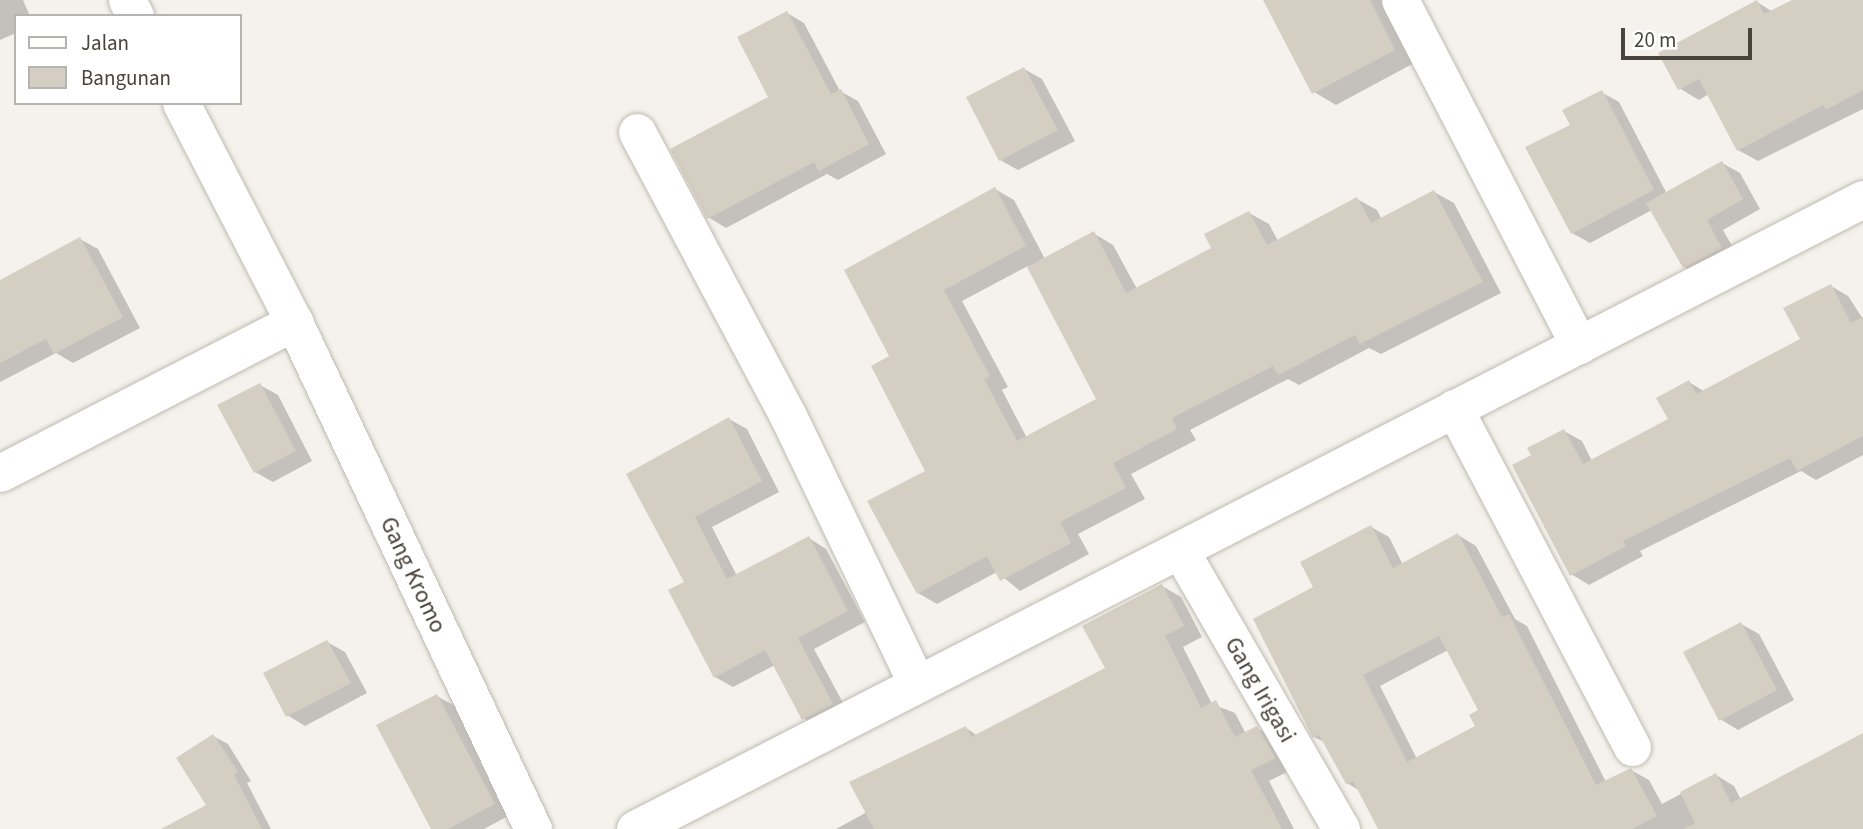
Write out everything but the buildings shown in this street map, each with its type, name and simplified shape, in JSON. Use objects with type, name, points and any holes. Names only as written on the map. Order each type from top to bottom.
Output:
[{"type":"street","points":[[1400,0],[1579,345]]},
{"type":"street","name":"Gang Kromo","points":[[182,105],[294,322],[533,829]]},
{"type":"street","points":[[638,132],[788,416],[917,684]]},
{"type":"street","points":[[635,829],[1863,199]]},
{"type":"street","points":[[0,473],[294,322]]},
{"type":"street","points":[[1454,408],[1632,747]]},
{"type":"street","name":"Gang Irigasi","points":[[1180,550],[1341,829]]}]
